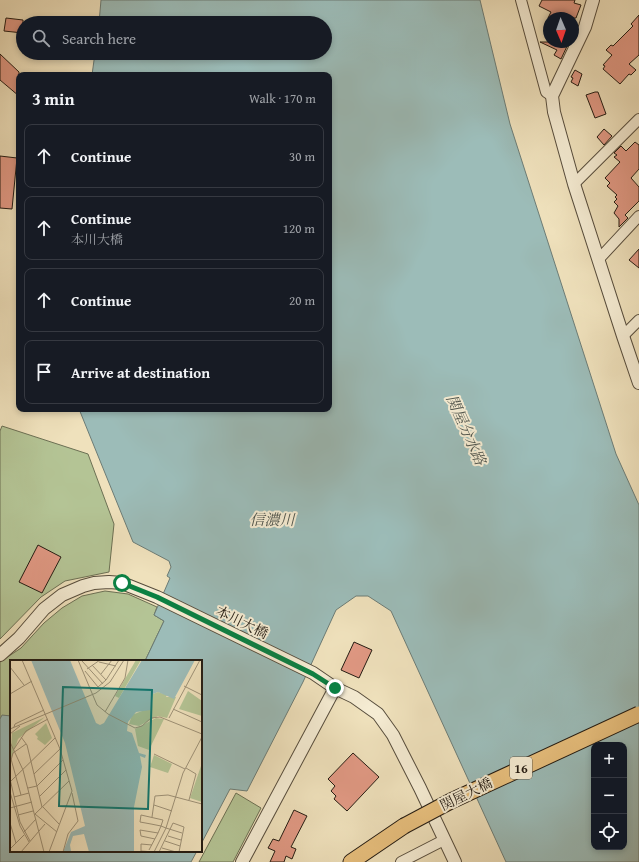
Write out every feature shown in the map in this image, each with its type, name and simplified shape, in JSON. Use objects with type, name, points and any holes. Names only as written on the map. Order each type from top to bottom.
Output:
[{"type":"main road","name":"関屋大橋","points":[[351,862],[404,826],[450,801],[639,714]]},
{"type":"street","points":[[521,0],[546,92],[552,96]]},
{"type":"street","points":[[593,0],[585,27],[552,96],[554,112],[574,184],[639,382]]},
{"type":"street","points":[[574,184],[639,119]]},
{"type":"street","points":[[598,260],[639,216]]},
{"type":"street","points":[[623,336],[639,320]]},
{"type":"street","name":"本川大橋","points":[[0,655],[19,638],[44,609],[62,595],[83,586],[94,583],[122,583],[157,597],[313,674],[335,688],[354,697],[378,714],[393,735],[455,862]]},
{"type":"street","points":[[242,862],[335,688]]},
{"type":"street","points":[[402,862],[444,840]]},
{"type":"green space","points":[[2,426],[88,454],[114,524],[109,572],[65,581],[41,597],[0,639],[0,431]]},
{"type":"green space","points":[[105,591],[128,594],[157,607],[154,615],[164,621],[145,660],[10,660],[10,716],[2,716],[0,719],[0,662],[21,648],[44,623],[62,608],[82,596]]},
{"type":"green space","points":[[236,793],[261,808],[233,862],[199,862]]},
{"type":"water","points":[[101,0],[480,0],[510,124],[616,454],[639,505],[639,862],[506,862],[391,611],[368,596],[356,596],[336,610],[303,682],[247,791],[230,789],[202,842],[202,660],[145,660],[164,621],[154,615],[170,578],[167,576],[171,567],[169,561],[133,542],[80,412],[332,412],[332,72],[92,72],[94,60],[332,60],[332,16],[100,16]]},
{"type":"water","points":[[2,715],[10,716],[10,852],[196,852],[191,862],[0,862],[0,719]]},
{"type":"building","points":[[542,0],[575,0],[574,3],[581,5],[578,12],[551,12],[539,6]]},
{"type":"building","points":[[639,15],[639,55],[629,64],[636,70],[631,75],[629,74],[620,84],[603,69],[605,66],[603,65],[612,55],[606,50],[611,45],[613,46],[633,26],[631,24]]},
{"type":"building","points":[[6,18],[16,19],[16,32],[4,31]]},
{"type":"building","points":[[553,48],[566,48],[561,59],[554,55],[557,50]]},
{"type":"building","points":[[0,54],[19,72],[16,72],[16,93],[0,80]]},
{"type":"building","points":[[575,70],[582,74],[578,86],[571,82],[573,78],[571,77]]},
{"type":"building","points":[[598,92],[606,114],[595,118],[586,95]]},
{"type":"building","points":[[604,129],[612,136],[604,145],[597,137]]},
{"type":"building","points":[[635,142],[639,145],[639,169],[631,178],[639,187],[639,201],[625,215],[628,218],[619,227],[619,219],[614,213],[618,206],[614,202],[617,199],[615,197],[617,195],[607,186],[610,183],[605,178],[620,162],[614,157],[617,155],[614,153],[621,146],[626,151]]},
{"type":"building","points":[[0,156],[16,158],[12,209],[0,208]]},
{"type":"building","points":[[639,249],[639,268],[629,260]]},
{"type":"building","points":[[38,545],[61,557],[42,593],[19,582]]},
{"type":"building","points":[[354,642],[372,650],[359,678],[341,670]]},
{"type":"building","points":[[353,753],[379,777],[347,811],[334,799],[336,796],[331,791],[335,786],[328,779]]},
{"type":"building","points":[[294,810],[307,816],[291,847],[296,849],[292,859],[286,856],[284,862],[270,862],[275,851],[268,848],[273,839],[279,841]]},
{"type":"route","points":[[122,583],[157,597],[313,674],[335,688]]},
{"type":"water label","name":"関屋分水路","points":[[466,430]]},
{"type":"water label","name":"信濃川","points":[[272,520]]}]
